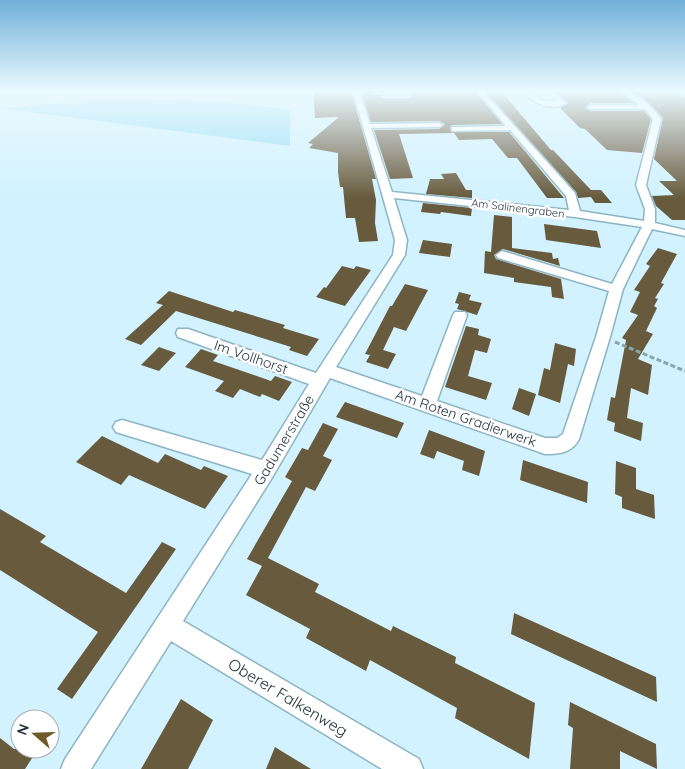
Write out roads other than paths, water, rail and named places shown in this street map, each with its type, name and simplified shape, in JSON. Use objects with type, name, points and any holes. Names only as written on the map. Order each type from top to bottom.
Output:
[{"type":"street","name":"Gadumerstraße","points":[[75,769],[266,470],[323,375],[399,255],[401,240],[366,127]]},
{"type":"street","points":[[655,127],[641,185],[650,209],[649,225],[685,233]]},
{"type":"street","points":[[455,129],[512,128],[571,195],[575,214]]},
{"type":"street","name":"Am Salinengraben","points":[[386,195],[414,196],[575,214],[649,225]]},
{"type":"street","name":"Am Roten Gradierwerk","points":[[323,375],[427,405],[545,446],[560,446],[570,439],[603,337],[616,289],[649,225]]},
{"type":"street","points":[[502,256],[616,289]]},
{"type":"street","points":[[427,405],[460,315]]},
{"type":"street","name":"Im Vollhorst","points":[[183,333],[323,375]]},
{"type":"street","points":[[122,427],[266,470]]},
{"type":"street","name":"Oberer Falkenweg","points":[[167,625],[410,769]]}]
